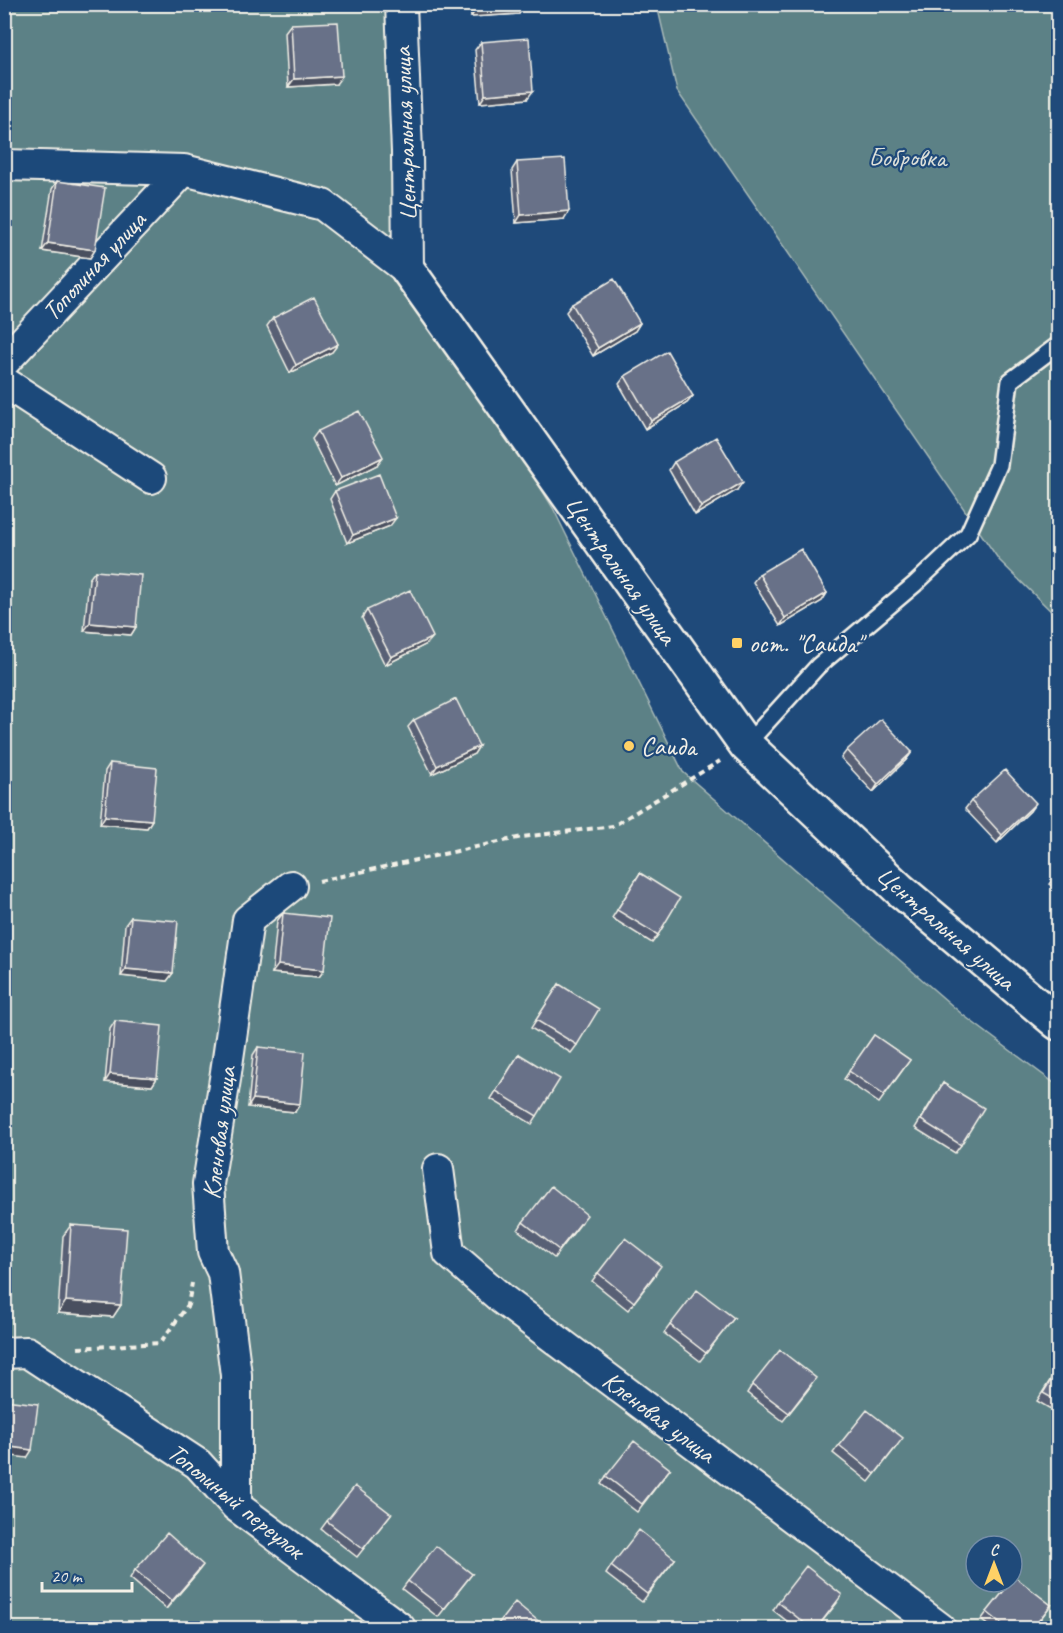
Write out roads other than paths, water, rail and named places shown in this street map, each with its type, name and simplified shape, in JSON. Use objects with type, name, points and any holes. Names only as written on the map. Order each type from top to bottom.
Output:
[{"type":"street","name":"Центральная улица","points":[[401,4],[407,152],[408,270],[746,745],[899,889],[1059,1023]]},
{"type":"street","points":[[4,165],[183,170],[323,205],[408,270]]},
{"type":"street","name":"Тополиная улица","points":[[4,362],[183,170]]},
{"type":"street","points":[[4,382],[151,478]]},
{"type":"street","name":"Кленовая улица","points":[[236,1506],[236,1375],[223,1273],[213,1252],[208,1184],[248,920],[291,886]]},
{"type":"street","name":"Кленовая улица","points":[[438,1169],[449,1253],[502,1299],[940,1629]]},
{"type":"street","name":"Тополиный переулок","points":[[16,1352],[198,1464],[236,1506],[400,1629]]},
{"type":"lane","points":[[746,745],[818,666],[915,584],[968,534],[999,465],[1010,381],[1059,345]]},
{"type":"place","name":"ост. \"Саида\"","points":[[737,643]]},
{"type":"place","name":"Саида","points":[[629,746]]},
{"type":"park label","name":"Бобровка","points":[[907,157]]}]
